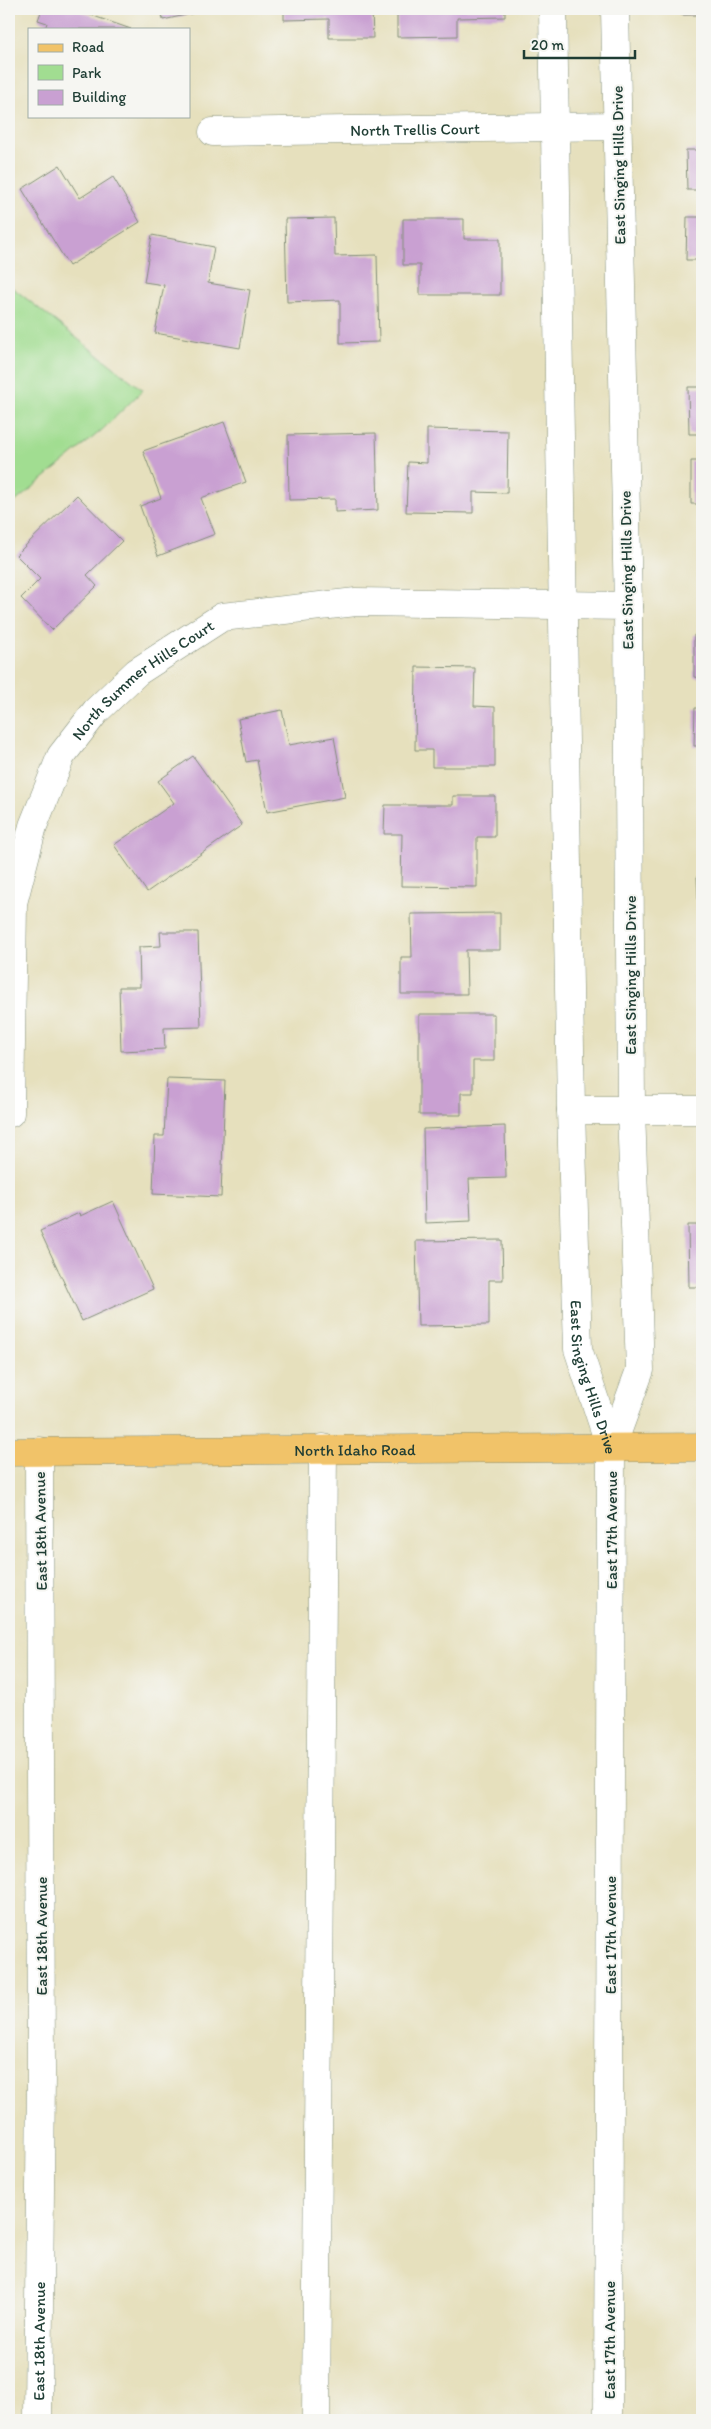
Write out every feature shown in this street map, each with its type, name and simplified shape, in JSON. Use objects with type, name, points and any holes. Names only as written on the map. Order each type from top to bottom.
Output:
[{"type":"main road","name":"North Idaho Road","points":[[9,1452],[323,1448],[612,1449],[702,1447]]},
{"type":"street","name":"East Singing Hills Drive","points":[[553,9],[571,1110],[578,1349],[612,1449]]},
{"type":"street","name":"East Singing Hills Drive","points":[[612,1449],[640,1370],[631,1110],[628,606],[615,9]]},
{"type":"street","name":"North Trellis Court","points":[[213,132],[617,126]]},
{"type":"street","name":"North Summer Hills Court","points":[[10,1113],[12,903],[33,826],[61,756],[96,711],[137,672],[222,617],[356,602],[628,606]]},
{"type":"street","points":[[571,1110],[702,1110]]},
{"type":"street","points":[[316,2420],[323,1448]]},
{"type":"street","name":"East 17th Avenue","points":[[608,2420],[612,1449]]},
{"type":"street","name":"East 18th Avenue","points":[[38,2420],[41,2073],[39,1451]]},
{"type":"green space","points":[[9,285],[143,390],[102,430],[9,507]]},
{"type":"building","points":[[42,9],[79,9],[79,11],[128,28],[45,28],[47,23],[38,20]]},
{"type":"building","points":[[161,9],[204,9],[204,11],[163,20]]},
{"type":"building","points":[[284,9],[372,9],[373,38],[329,38],[329,19],[284,20]]},
{"type":"building","points":[[397,9],[505,9],[505,17],[457,18],[457,36],[397,37]]},
{"type":"building","points":[[681,9],[702,9],[702,15],[681,15]]},
{"type":"building","points":[[686,150],[702,150],[702,190],[687,190]]},
{"type":"building","points":[[60,165],[80,198],[113,177],[140,222],[69,266],[22,189]]},
{"type":"building","points":[[687,217],[702,217],[702,260],[686,260]]},
{"type":"building","points":[[334,218],[335,256],[377,255],[379,342],[340,343],[340,300],[287,302],[285,219]]},
{"type":"building","points":[[403,219],[464,219],[464,239],[500,239],[500,295],[420,295],[420,265],[403,265]]},
{"type":"building","points":[[152,235],[214,247],[208,283],[250,290],[240,348],[155,333],[164,285],[144,282]]},
{"type":"building","points":[[688,387],[702,387],[702,434],[689,434]]},
{"type":"building","points":[[224,422],[246,482],[201,498],[215,534],[158,556],[140,506],[161,498],[143,451]]},
{"type":"building","points":[[427,429],[508,431],[507,493],[473,492],[473,513],[406,512],[408,462],[427,463]]},
{"type":"building","points":[[376,433],[378,510],[335,512],[335,499],[289,500],[288,435]]},
{"type":"building","points":[[691,461],[702,461],[702,504],[691,504]]},
{"type":"building","points":[[77,495],[122,541],[87,575],[97,586],[52,630],[21,598],[40,579],[16,555]]},
{"type":"building","points":[[694,635],[702,635],[702,678],[694,677]]},
{"type":"building","points":[[416,667],[475,668],[474,706],[495,707],[495,767],[432,767],[432,750],[415,750]]},
{"type":"building","points":[[695,708],[702,708],[702,746],[694,746]]},
{"type":"building","points":[[282,710],[289,745],[334,737],[345,797],[267,812],[257,760],[246,762],[238,719]]},
{"type":"building","points":[[193,756],[242,825],[147,892],[114,845],[174,803],[158,781]]},
{"type":"building","points":[[453,796],[495,796],[495,837],[477,837],[477,887],[401,886],[402,834],[384,834],[385,805],[453,805]]},
{"type":"building","points":[[697,877],[702,877],[702,921],[699,921]]},
{"type":"building","points":[[500,913],[500,950],[466,950],[467,994],[401,994],[401,957],[412,957],[411,914]]},
{"type":"building","points":[[160,932],[198,932],[201,1027],[164,1028],[165,1049],[121,1051],[119,987],[140,987],[139,947],[161,946]]},
{"type":"building","points":[[700,942],[702,942],[702,981],[700,981]]},
{"type":"building","points":[[419,1014],[494,1014],[494,1061],[473,1061],[473,1093],[461,1093],[461,1115],[419,1115]]},
{"type":"building","points":[[167,1079],[225,1081],[221,1197],[153,1194],[155,1136],[164,1136]]},
{"type":"building","points":[[505,1126],[506,1178],[469,1179],[471,1221],[425,1223],[423,1129]]},
{"type":"building","points":[[113,1201],[153,1289],[82,1321],[40,1231],[79,1213],[80,1216]]},
{"type":"building","points":[[688,1225],[702,1225],[702,1287],[689,1287]]},
{"type":"building","points":[[502,1240],[503,1280],[489,1280],[489,1325],[418,1326],[416,1241]]}]
